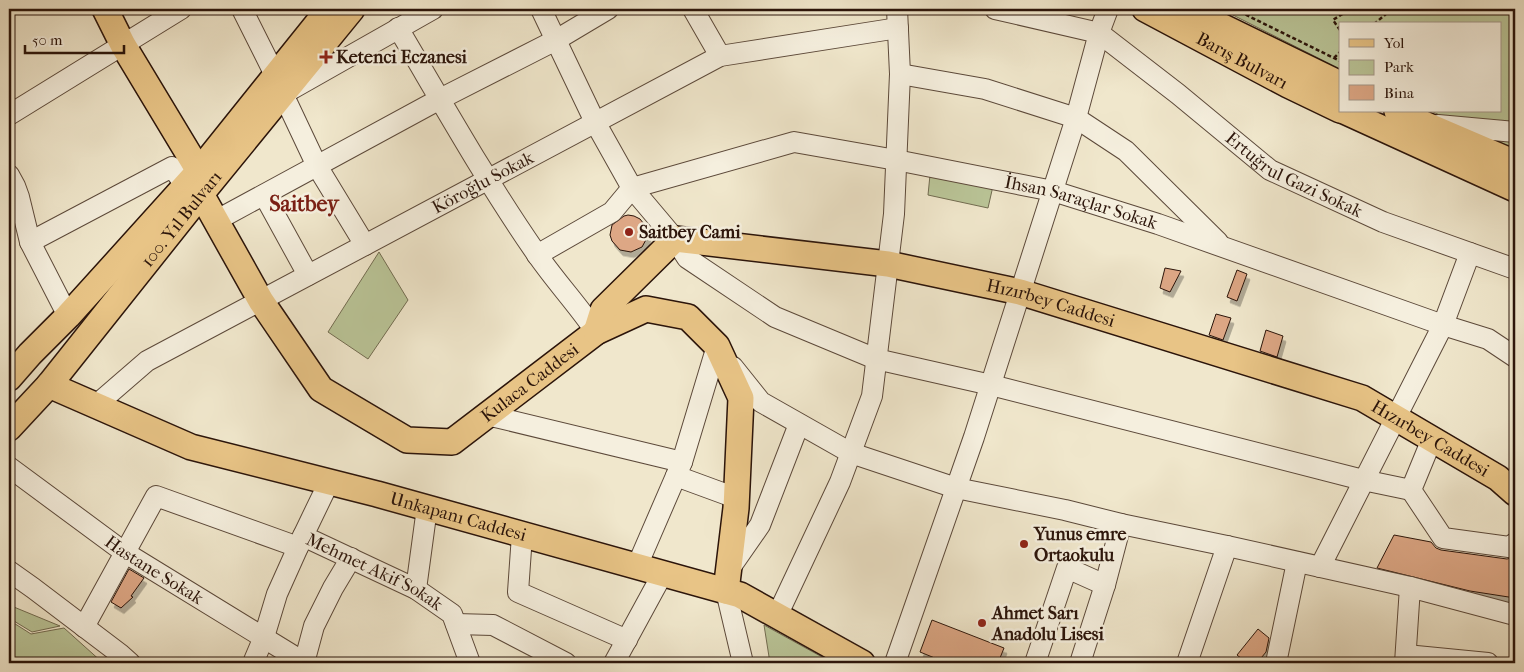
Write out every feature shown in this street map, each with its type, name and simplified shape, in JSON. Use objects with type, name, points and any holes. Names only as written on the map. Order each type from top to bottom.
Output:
[{"type":"main road","name":"Kulaca Caddesi","points":[[105,9],[195,184],[261,301],[321,389],[407,440],[452,442],[596,332],[646,309],[688,317],[717,346],[741,398],[736,498],[727,581]]},
{"type":"main road","name":"100. Yıl Bulvarı","points":[[279,85],[329,9]]},
{"type":"main road","name":"100. Yıl Bulvarı","points":[[14,370],[195,184],[279,85],[352,9]]},
{"type":"main road","name":"Barış Bulvarı","points":[[1146,9],[1288,85],[1339,110]]},
{"type":"main road","name":"Barış Bulvarı","points":[[1186,9],[1339,84]]},
{"type":"main road","points":[[1346,112],[1515,190]]},
{"type":"main road","points":[[1399,112],[1515,163]]},
{"type":"main road","name":"100. Yıl Bulvarı","points":[[9,428],[52,381],[195,184]]},
{"type":"main road","points":[[596,332],[603,310],[674,239]]},
{"type":"main road","name":"Hızırbey Caddesi","points":[[674,239],[888,264],[1020,292],[1362,398],[1498,478],[1515,493]]},
{"type":"main road","points":[[14,370],[32,404]]},
{"type":"main road","name":"Unkapanı Caddesi","points":[[14,370],[52,381],[95,406],[191,447],[427,508],[663,573],[727,581],[740,595],[862,663]]},
{"type":"street","points":[[9,115],[181,9]]},
{"type":"street","points":[[242,9],[318,166],[365,245]]},
{"type":"street","points":[[279,85],[398,28],[433,9]]},
{"type":"street","points":[[541,9],[595,122],[632,188],[674,239],[687,258],[775,317],[876,359],[991,385],[1363,480],[1411,490],[1443,538],[1509,547],[1515,543]]},
{"type":"street","points":[[217,220],[440,99],[556,40],[608,9]]},
{"type":"street","points":[[693,9],[720,56]]},
{"type":"street","points":[[995,9],[1099,33]]},
{"type":"street","points":[[895,663],[991,385],[1076,118],[1099,33],[1108,9]]},
{"type":"street","points":[[778,616],[840,482],[872,396],[894,214],[900,74],[898,18]]},
{"type":"street","name":"Köroğlu Sokak","points":[[95,406],[147,361],[720,56],[898,18]]},
{"type":"street","points":[[398,28],[487,180],[537,255],[596,332]]},
{"type":"street","name":"Ertuğrul Gazi Sokak","points":[[1099,33],[1178,94],[1270,170],[1383,222],[1515,269]]},
{"type":"street","points":[[900,74],[985,89],[1076,118],[1126,150],[1223,247]]},
{"type":"street","points":[[1424,124],[1515,132]]},
{"type":"street","name":"İhsan Saraçlar Sokak","points":[[632,188],[794,142],[896,160],[1053,191],[1158,224],[1443,325],[1488,339],[1515,356]]},
{"type":"street","points":[[30,242],[172,167],[195,184]]},
{"type":"street","points":[[11,183],[19,197],[30,242],[68,316]]},
{"type":"street","points":[[537,255],[612,212],[632,188]]},
{"type":"street","points":[[264,195],[308,275]]},
{"type":"street","points":[[1320,567],[1443,325],[1470,253]]},
{"type":"street","points":[[717,346],[760,402],[851,454],[956,488],[1066,510],[1120,524],[1410,587],[1515,615]]},
{"type":"street","points":[[637,566],[680,469],[717,346]]},
{"type":"street","points":[[487,415],[680,469],[736,498]]},
{"type":"street","points":[[743,663],[727,581],[760,525],[799,424]]},
{"type":"street","points":[[1411,490],[1432,439]]},
{"type":"street","name":"Hastane Sokak","points":[[9,467],[124,552],[305,663]]},
{"type":"street","name":"Mehmet Akif Sokak","points":[[329,482],[300,542],[350,558],[416,589],[452,614],[470,663]]},
{"type":"street","points":[[84,627],[156,496],[300,542],[277,594],[264,637],[253,663]]},
{"type":"street","points":[[416,589],[427,508]]},
{"type":"street","points":[[1080,663],[1105,585],[1120,524]]},
{"type":"street","points":[[522,535],[518,592],[627,640]]},
{"type":"street","points":[[1187,663],[1227,546]]},
{"type":"street","points":[[305,663],[314,626],[350,558]]},
{"type":"street","points":[[1276,663],[1297,562]]},
{"type":"street","points":[[1035,663],[1067,568],[1105,585]]},
{"type":"street","points":[[9,571],[130,663]]},
{"type":"street","points":[[614,663],[663,573]]},
{"type":"street","points":[[1410,587],[1405,659],[1488,663]]},
{"type":"street","points":[[456,624],[493,625],[566,663]]},
{"type":"path","points":[[1234,9],[1339,60]]},
{"type":"path","points":[[1339,29],[1333,20],[1350,9]]},
{"type":"path","points":[[1376,22],[1392,9]]},
{"type":"path","points":[[1334,58],[1339,53]]},
{"type":"green space","points":[[1221,9],[1515,9],[1515,150],[1433,112],[1502,112],[1502,22],[1339,22],[1339,68]]},
{"type":"green space","points":[[930,175],[993,186],[988,208],[928,195]]},
{"type":"green space","points":[[379,252],[408,300],[368,359],[328,332]]},
{"type":"green space","points":[[9,605],[60,626],[32,632],[9,618]]},
{"type":"green space","points":[[9,620],[31,634],[64,628],[103,663],[9,663]]},
{"type":"green space","points":[[764,625],[833,663],[770,663]]},
{"type":"building","name":"Saitbey Cami","points":[[628,215],[640,219],[648,236],[642,247],[631,252],[620,250],[612,241],[610,235],[612,225]]},
{"type":"building","points":[[1165,268],[1181,271],[1170,292],[1160,288]]},
{"type":"building","points":[[1237,270],[1247,274],[1237,301],[1227,297]]},
{"type":"building","points":[[1216,314],[1231,318],[1223,340],[1209,335]]},
{"type":"building","points":[[1266,330],[1283,336],[1277,357],[1260,351]]},
{"type":"building","points":[[1394,535],[1431,542],[1436,548],[1441,550],[1507,559],[1515,557],[1515,598],[1470,591],[1377,568]]},
{"type":"building","points":[[129,569],[144,578],[131,596],[133,597],[121,608],[111,602]]},
{"type":"building","points":[[932,620],[1004,648],[998,663],[947,663],[920,652]]},
{"type":"building","points":[[1258,629],[1269,638],[1266,652],[1257,663],[1247,663],[1237,655]]},
{"type":"place","name":"Ketenci Eczanesi","points":[[326,57]]},
{"type":"place","name":"Saitbey Cami","points":[[629,232]]},
{"type":"place","name":"Yunus emre Ortaokulu","points":[[1024,544]]},
{"type":"place","name":"Ahmet Sarı Anadolu Lisesi","points":[[982,623]]},
{"type":"district","name":"Saitbey","points":[[304,203]]}]
